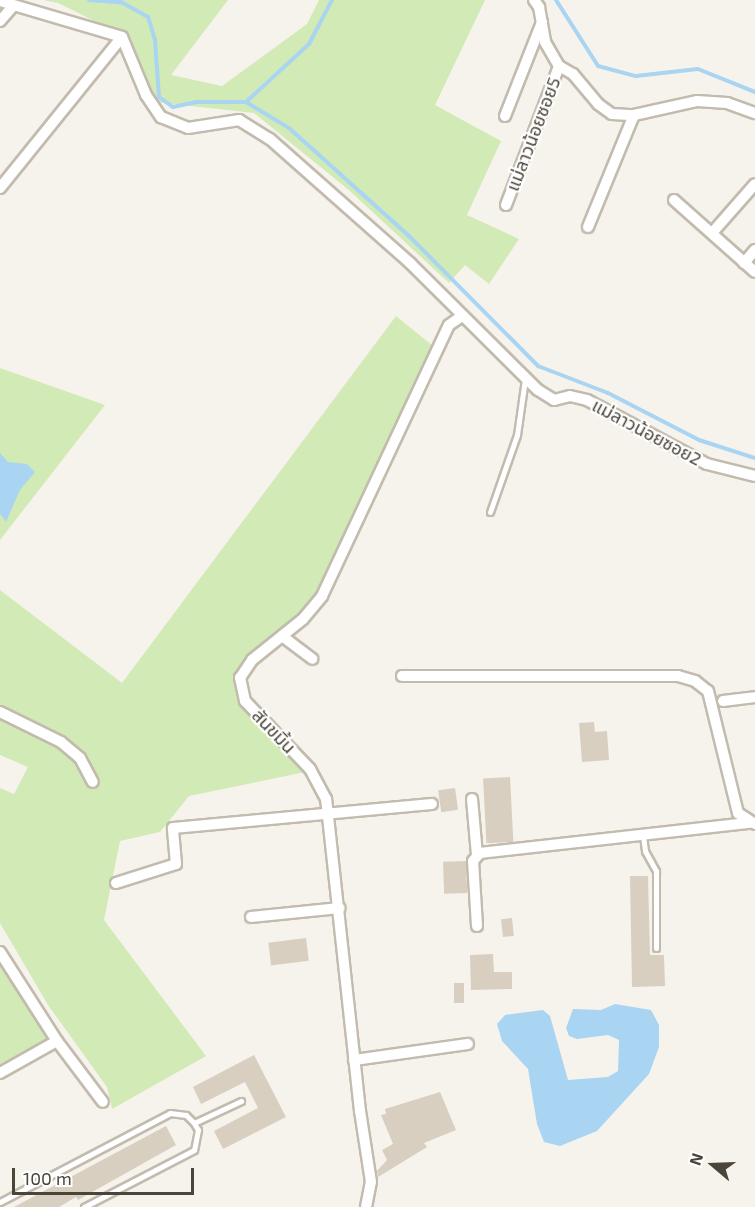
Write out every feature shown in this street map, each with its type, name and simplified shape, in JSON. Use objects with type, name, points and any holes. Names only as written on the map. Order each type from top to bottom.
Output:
[{"type":"street","points":[[534,0],[543,22],[545,42],[559,66]]},
{"type":"street","points":[[0,1],[122,38],[0,188]]},
{"type":"street","points":[[0,21],[13,6]]},
{"type":"street","points":[[505,116],[543,22]]},
{"type":"street","name":"แม่ลาวน้อยซอย2","points":[[122,38],[146,95],[161,117],[188,128],[210,127],[239,120],[247,123],[338,195],[525,377],[554,400],[570,396],[587,400],[707,464],[755,476]]},
{"type":"street","name":"แม่ลาวน้อยซอย5","points":[[506,205],[559,66],[573,74],[598,104],[612,114],[633,115],[697,101],[727,103],[755,113]]},
{"type":"street","points":[[588,227],[633,115]]},
{"type":"street","points":[[712,233],[755,184]]},
{"type":"street","points":[[674,200],[755,272]]},
{"type":"street","points":[[744,262],[755,250]]},
{"type":"street","name":"สันขมิ้น","points":[[366,1207],[372,1182],[354,1060],[329,815],[310,769],[244,701],[240,678],[252,660],[282,636],[322,596],[449,325],[462,316]]},
{"type":"street","points":[[282,636],[312,658]]},
{"type":"street","points":[[402,676],[678,676],[695,681],[708,691],[738,813],[752,823]]},
{"type":"street","points":[[723,701],[755,697]]},
{"type":"street","points":[[0,712],[61,742],[80,758],[93,782]]},
{"type":"street","points":[[472,799],[477,855],[473,861],[477,926]]},
{"type":"street","points":[[116,883],[176,864],[173,828],[432,804]]},
{"type":"street","points":[[477,855],[752,823]]},
{"type":"street","points":[[251,917],[340,908]]},
{"type":"street","points":[[0,952],[57,1041],[103,1102]]},
{"type":"street","points":[[0,1073],[57,1041]]},
{"type":"street","points":[[354,1060],[468,1044]]},
{"type":"lane","points":[[490,512],[517,435],[525,377]]},
{"type":"lane","points":[[643,836],[645,851],[656,871],[656,948]]},
{"type":"lane","points":[[194,1123],[241,1101]]},
{"type":"lane","points":[[0,1202],[170,1113],[186,1115],[194,1123],[198,1130],[194,1150],[84,1207]]},
{"type":"green space","points":[[43,0],[228,0],[171,75],[222,86],[307,24],[319,0],[485,0],[435,105],[501,141],[467,215],[519,239],[489,284],[465,265],[449,283],[350,191],[254,113],[155,102],[131,39],[58,3]]},
{"type":"green space","points":[[396,316],[438,350],[322,596],[240,678],[245,701],[315,770],[189,796],[160,832],[120,841],[104,920],[206,1056],[112,1109],[107,1087],[48,1005],[0,923],[0,788],[14,794],[28,767],[0,755],[0,590],[122,683]]},
{"type":"green space","points":[[0,368],[105,405],[0,540]]},
{"type":"green space","points":[[0,954],[50,1038],[0,1064]]},
{"type":"water","points":[[0,453],[8,462],[27,464],[35,472],[20,490],[6,522],[0,514]]},
{"type":"water","points":[[615,1004],[651,1010],[659,1025],[659,1047],[649,1074],[597,1131],[560,1146],[544,1142],[537,1124],[528,1069],[502,1041],[497,1024],[505,1015],[543,1010],[550,1016],[568,1080],[608,1077],[618,1071],[619,1040],[608,1035],[577,1039],[569,1036],[566,1028],[573,1009],[601,1010]]},
{"type":"building","points":[[594,722],[595,732],[607,731],[609,760],[582,762],[579,723]]},
{"type":"building","points":[[510,777],[513,842],[486,843],[483,778]]},
{"type":"building","points":[[455,788],[458,810],[441,812],[438,790]]},
{"type":"building","points":[[466,861],[467,893],[444,894],[443,862]]},
{"type":"building","points":[[630,876],[648,876],[650,955],[664,955],[665,986],[632,987]]},
{"type":"building","points":[[512,918],[514,936],[503,937],[501,919]]},
{"type":"building","points":[[306,938],[309,961],[271,965],[268,943]]},
{"type":"building","points":[[493,954],[494,972],[512,972],[512,989],[471,990],[470,955]]},
{"type":"building","points":[[454,983],[464,983],[464,1003],[454,1003]]},
{"type":"building","points":[[254,1055],[286,1117],[223,1149],[214,1131],[258,1108],[245,1082],[201,1104],[193,1087]]},
{"type":"building","points":[[440,1092],[456,1130],[424,1143],[427,1147],[378,1177],[377,1171],[387,1160],[382,1150],[393,1144],[381,1115],[386,1114],[385,1109]]},
{"type":"building","points":[[166,1126],[176,1145],[78,1200],[76,1197],[59,1207],[14,1207]]},
{"type":"waterway","points":[[89,0],[121,2],[148,17],[155,40],[159,97],[173,107],[196,102],[246,102],[289,128],[408,235],[538,366],[608,393],[699,440],[755,458]]},
{"type":"waterway","points":[[246,102],[309,44],[332,0]]},
{"type":"waterway","points":[[556,0],[598,66],[636,76],[698,69],[755,92]]}]
